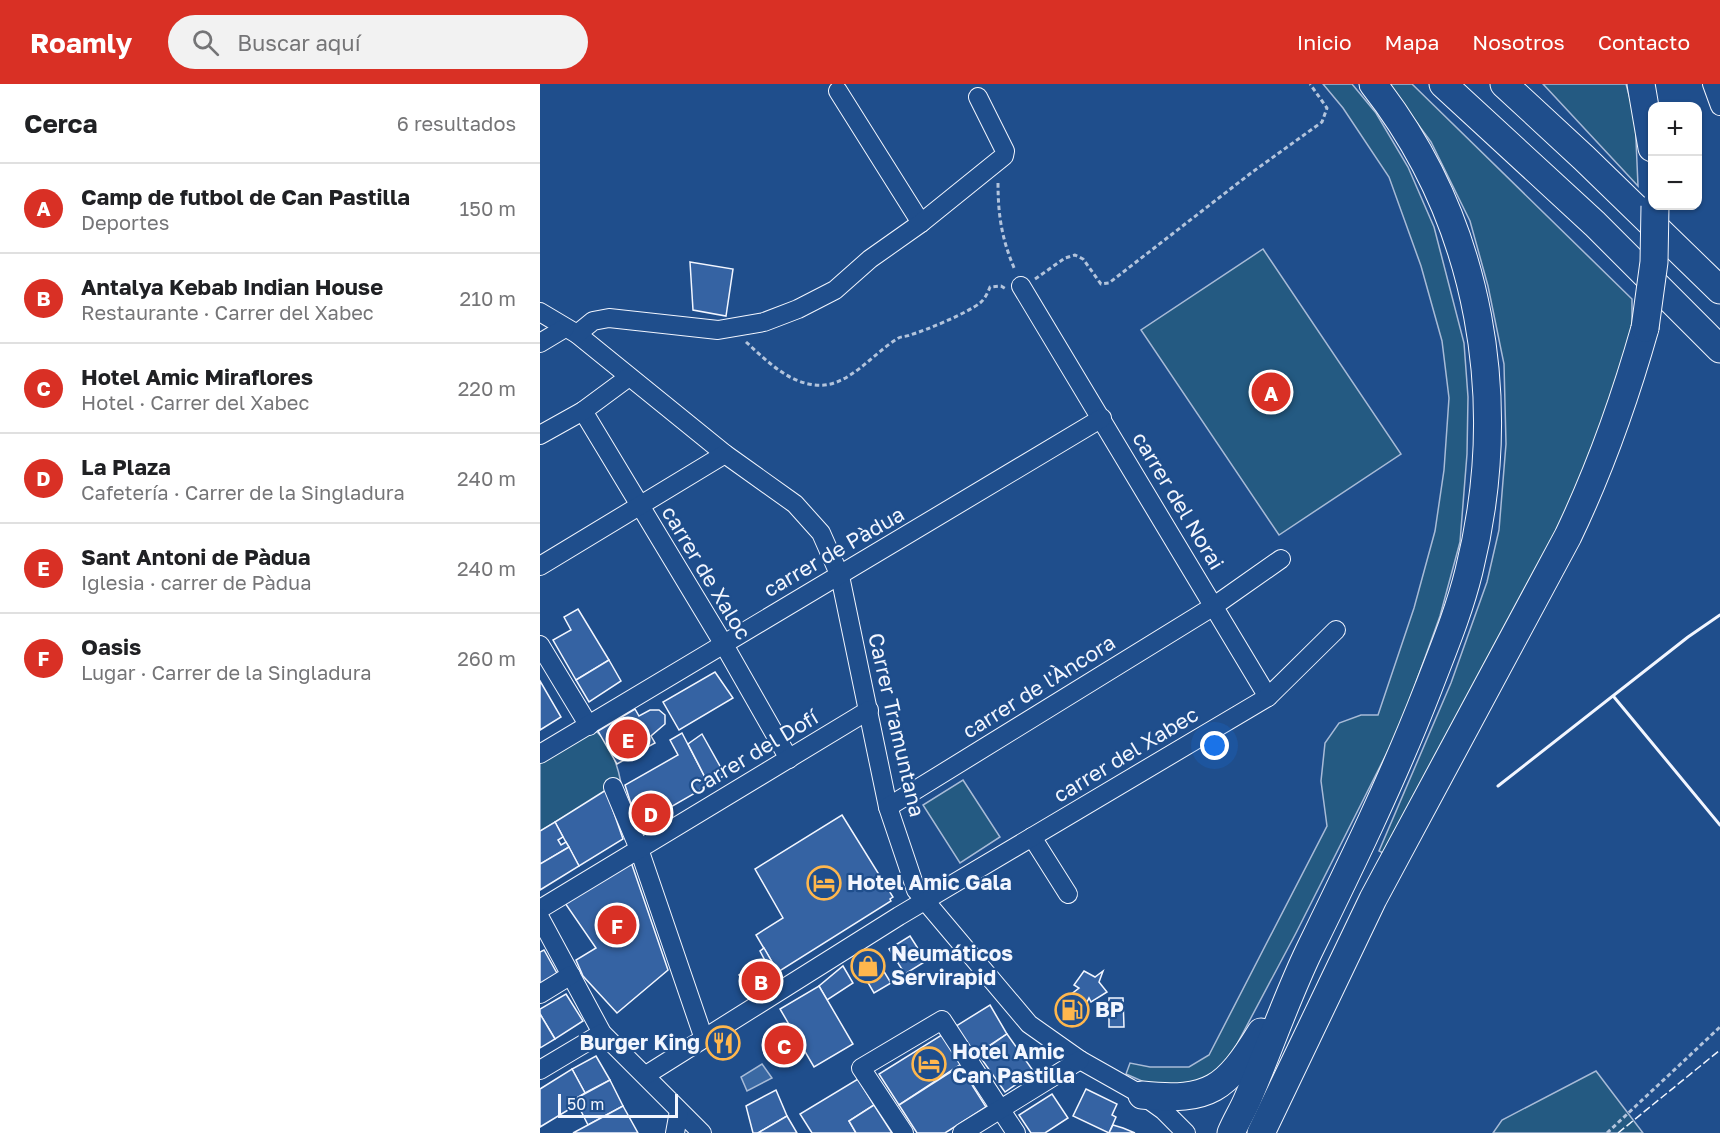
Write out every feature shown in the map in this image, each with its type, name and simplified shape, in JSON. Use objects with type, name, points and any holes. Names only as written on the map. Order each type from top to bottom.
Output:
[{"type":"highway","points":[[1231,1133],[1247,1101],[1299,973],[1400,761],[1445,646],[1469,572],[1485,492],[1487,414],[1485,366],[1479,319],[1467,267],[1452,222],[1423,161],[1389,104],[1373,84]]},
{"type":"highway","points":[[1443,84],[1595,224],[1720,349]]},
{"type":"highway","points":[[1504,84],[1720,290]]},
{"type":"highway","points":[[1528,84],[1546,102],[1584,158]]},
{"type":"highway","points":[[1641,84],[1648,121]]},
{"type":"highway","points":[[1261,1133],[1373,899],[1563,546],[1592,486],[1613,433],[1645,328],[1654,261],[1655,210]]},
{"type":"highway","points":[[1142,1095],[1166,1098],[1194,1096],[1215,1088],[1245,1059],[1299,973]]},
{"type":"highway","points":[[1279,1133],[1282,1112],[1314,1021]]},
{"type":"street","points":[[1712,84],[1720,106]]},
{"type":"street","points":[[838,91],[921,223]]},
{"type":"street","points":[[540,343],[593,321],[609,318],[718,330],[731,328],[764,322],[798,309],[835,290],[870,259],[921,223],[1004,156],[1005,151],[978,97]]},
{"type":"street","name":"carrer del Norai","points":[[1021,286],[1214,606]]},
{"type":"street","name":"Carrer Tramuntana","points":[[540,312],[571,331],[725,454],[795,504],[820,533],[840,576],[888,807],[916,890],[1029,1024],[1080,1060],[1142,1095],[1163,1110],[1186,1133]]},
{"type":"street","points":[[540,435],[583,411],[629,377]]},
{"type":"street","name":"carrer de Xaloc","points":[[583,411],[723,643],[789,759]]},
{"type":"street","name":"carrer de Pàdua","points":[[540,754],[1102,418]]},
{"type":"street","points":[[540,567],[725,454]]},
{"type":"street","name":"carrer de l'Àncora","points":[[888,807],[1214,606],[1281,559]]},
{"type":"street","points":[[1214,606],[1269,697]]},
{"type":"street","name":"carrer del Xabec","points":[[925,901],[1269,697],[1336,630]]},
{"type":"street","points":[[540,645],[589,726]]},
{"type":"street","name":"Carrer del Dofí","points":[[540,909],[869,710]]},
{"type":"street","points":[[613,787],[639,849],[704,1039]]},
{"type":"street","points":[[1032,837],[1068,894]]},
{"type":"street","points":[[646,1075],[925,901]]},
{"type":"street","points":[[540,918],[602,1033],[702,1133]]},
{"type":"street","points":[[540,994],[571,975]]},
{"type":"street","points":[[904,1133],[861,1068],[942,1020],[1016,1133]]},
{"type":"street","points":[[540,1070],[602,1033]]},
{"type":"street","points":[[962,1133],[1080,1060]]},
{"type":"street","points":[[675,1133],[679,1112]]},
{"type":"path","points":[[731,328],[775,367],[793,379],[816,385],[836,382],[898,337],[908,336],[938,324],[982,302],[990,287],[1001,286],[1014,294],[1021,286],[1065,258],[1075,255],[1083,259],[1101,284],[1109,283],[1251,172],[1322,122],[1327,108],[1310,84]]},
{"type":"path","points":[[997,163],[998,207],[1003,240],[1021,286]]},
{"type":"path","points":[[1607,1133],[1720,1028]]},
{"type":"shaded area","points":[[1323,84],[1352,84],[1376,113],[1408,167],[1434,227],[1464,343],[1468,397],[1467,454],[1460,542],[1440,616],[1400,727],[1296,933],[1227,1063],[1210,1077],[1183,1085],[1144,1082],[1126,1074],[1130,1063],[1150,1067],[1189,1067],[1209,1055],[1327,826],[1321,781],[1325,743],[1339,723],[1361,715],[1378,715],[1414,608],[1435,531],[1444,470],[1449,398],[1442,341],[1421,266],[1389,177],[1343,108]]},
{"type":"shaded area","points":[[1388,84],[1412,84],[1632,299],[1632,326],[1586,473],[1387,855],[1379,851],[1451,683],[1487,582],[1499,530],[1506,444],[1504,364],[1488,286],[1470,221],[1431,142]]},
{"type":"shaded area","points":[[1543,84],[1626,84],[1635,117],[1638,186]]},
{"type":"shaded area","points":[[1263,249],[1401,454],[1279,535],[1141,330]]},
{"type":"shaded area","points":[[589,726],[596,731],[611,751],[621,783],[540,831],[540,754]]},
{"type":"shaded area","points":[[963,780],[1000,837],[960,863],[923,805]]},
{"type":"shaded area","points":[[762,1064],[772,1078],[747,1091],[741,1077]]},
{"type":"shaded area","points":[[1596,1071],[1643,1133],[1493,1133],[1502,1120]]},
{"type":"building","points":[[690,262],[733,269],[726,316],[693,310]]},
{"type":"building","points":[[578,609],[609,660],[576,680],[553,640],[571,630],[564,617]]},
{"type":"building","points":[[609,660],[621,681],[589,702],[576,680]]},
{"type":"building","points":[[715,672],[733,698],[679,730],[663,702]]},
{"type":"building","points":[[540,681],[561,717],[540,730]]},
{"type":"building","points":[[635,709],[639,716],[650,710],[659,710],[665,715],[665,724],[651,736],[655,743],[617,764],[598,731]]},
{"type":"building","points":[[682,733],[709,785],[638,826],[625,785],[678,755],[670,740]]},
{"type":"building","points":[[702,734],[725,775],[709,785],[688,744]]},
{"type":"building","points":[[606,790],[623,839],[579,866],[555,822]]},
{"type":"building","name":"Hotel Amic Gala","points":[[842,815],[893,897],[891,901],[778,972],[756,935],[783,918],[755,869]]},
{"type":"building","points":[[555,822],[563,837],[558,840],[561,845],[566,842],[569,847],[540,864],[540,831]]},
{"type":"building","points":[[569,847],[579,866],[540,890],[540,864]]},
{"type":"building","points":[[631,862],[668,970],[617,1013],[583,976],[576,960],[596,948],[565,903]]},
{"type":"building","points":[[910,936],[926,961],[905,974],[889,949]]},
{"type":"building","points":[[764,948],[780,976],[752,995],[739,975],[754,964],[760,974],[769,968],[760,951]]},
{"type":"building","points":[[544,950],[558,975],[540,987],[540,952]]},
{"type":"building","points":[[872,952],[891,983],[874,993],[856,962]]},
{"type":"building","points":[[843,966],[853,983],[827,1000],[819,986]]},
{"type":"building","points":[[1084,971],[1095,977],[1103,971],[1099,982],[1107,992],[1091,1002],[1089,998],[1076,1024],[1063,1019],[1056,1006],[1079,988],[1074,985]]},
{"type":"building","points":[[819,986],[853,1044],[814,1067],[780,1009]]},
{"type":"building","points":[[566,994],[583,1021],[555,1039],[540,1014],[540,1009]]},
{"type":"building","points":[[1109,998],[1123,998],[1124,1027],[1109,1027]]},
{"type":"building","name":"Hotel Amic Can Pastilla","points":[[990,1005],[1007,1034],[899,1105],[879,1074]]},
{"type":"building","points":[[540,1014],[555,1039],[540,1048]]},
{"type":"building","points":[[1007,1034],[1034,1072],[1005,1092],[978,1054]]},
{"type":"building","points":[[596,1056],[610,1080],[585,1093],[572,1069]]},
{"type":"building","points":[[960,1066],[986,1107],[945,1133],[917,1133],[899,1105]]},
{"type":"building","points":[[572,1069],[585,1093],[575,1099],[578,1104],[540,1127],[540,1089]]},
{"type":"building","points":[[858,1079],[874,1105],[849,1121],[856,1133],[812,1133],[800,1114]]},
{"type":"building","points":[[610,1080],[623,1106],[588,1125],[575,1099]]},
{"type":"building","points":[[1086,1089],[1117,1104],[1112,1115],[1116,1117],[1109,1133],[1073,1116]]},
{"type":"building","points":[[776,1090],[787,1116],[758,1133],[753,1133],[746,1106]]},
{"type":"building","points":[[1052,1094],[1068,1118],[1045,1133],[1031,1133],[1019,1115]]},
{"type":"building","points":[[874,1105],[892,1133],[856,1133],[849,1121]]},
{"type":"building","points":[[623,1106],[638,1133],[573,1133],[588,1125]]},
{"type":"building","points":[[787,1116],[797,1133],[758,1133]]},
{"type":"building","points":[[1113,1125],[1123,1128],[1135,1133],[1109,1133]]},
{"type":"fence","points":[[1618,1133],[1720,1050]]},
{"type":"wall","points":[[1498,786],[1688,637],[1720,615]]},
{"type":"wall","points":[[1614,697],[1720,825]]},
{"type":"place","name":"Camp de futbol de Can Pastilla","points":[[1271,392]]},
{"type":"place","name":"Sant Antoni de Pàdua","points":[[628,739]]},
{"type":"place","name":"La Plaza","points":[[651,813]]},
{"type":"place","name":"Hotel Amic Gala","points":[[824,883]]},
{"type":"place","name":"Oasis","points":[[617,925]]},
{"type":"place","name":"Neumáticos Servirapid","points":[[868,966]]},
{"type":"place","name":"Antalya Kebab Indian House","points":[[761,981]]},
{"type":"place","name":"BP","points":[[1072,1010]]},
{"type":"place","name":"Burger King","points":[[723,1043]]},
{"type":"place","name":"Hotel Amic Miraflores","points":[[784,1045]]},
{"type":"place","name":"Hotel Amic Can Pastilla","points":[[929,1064]]}]
